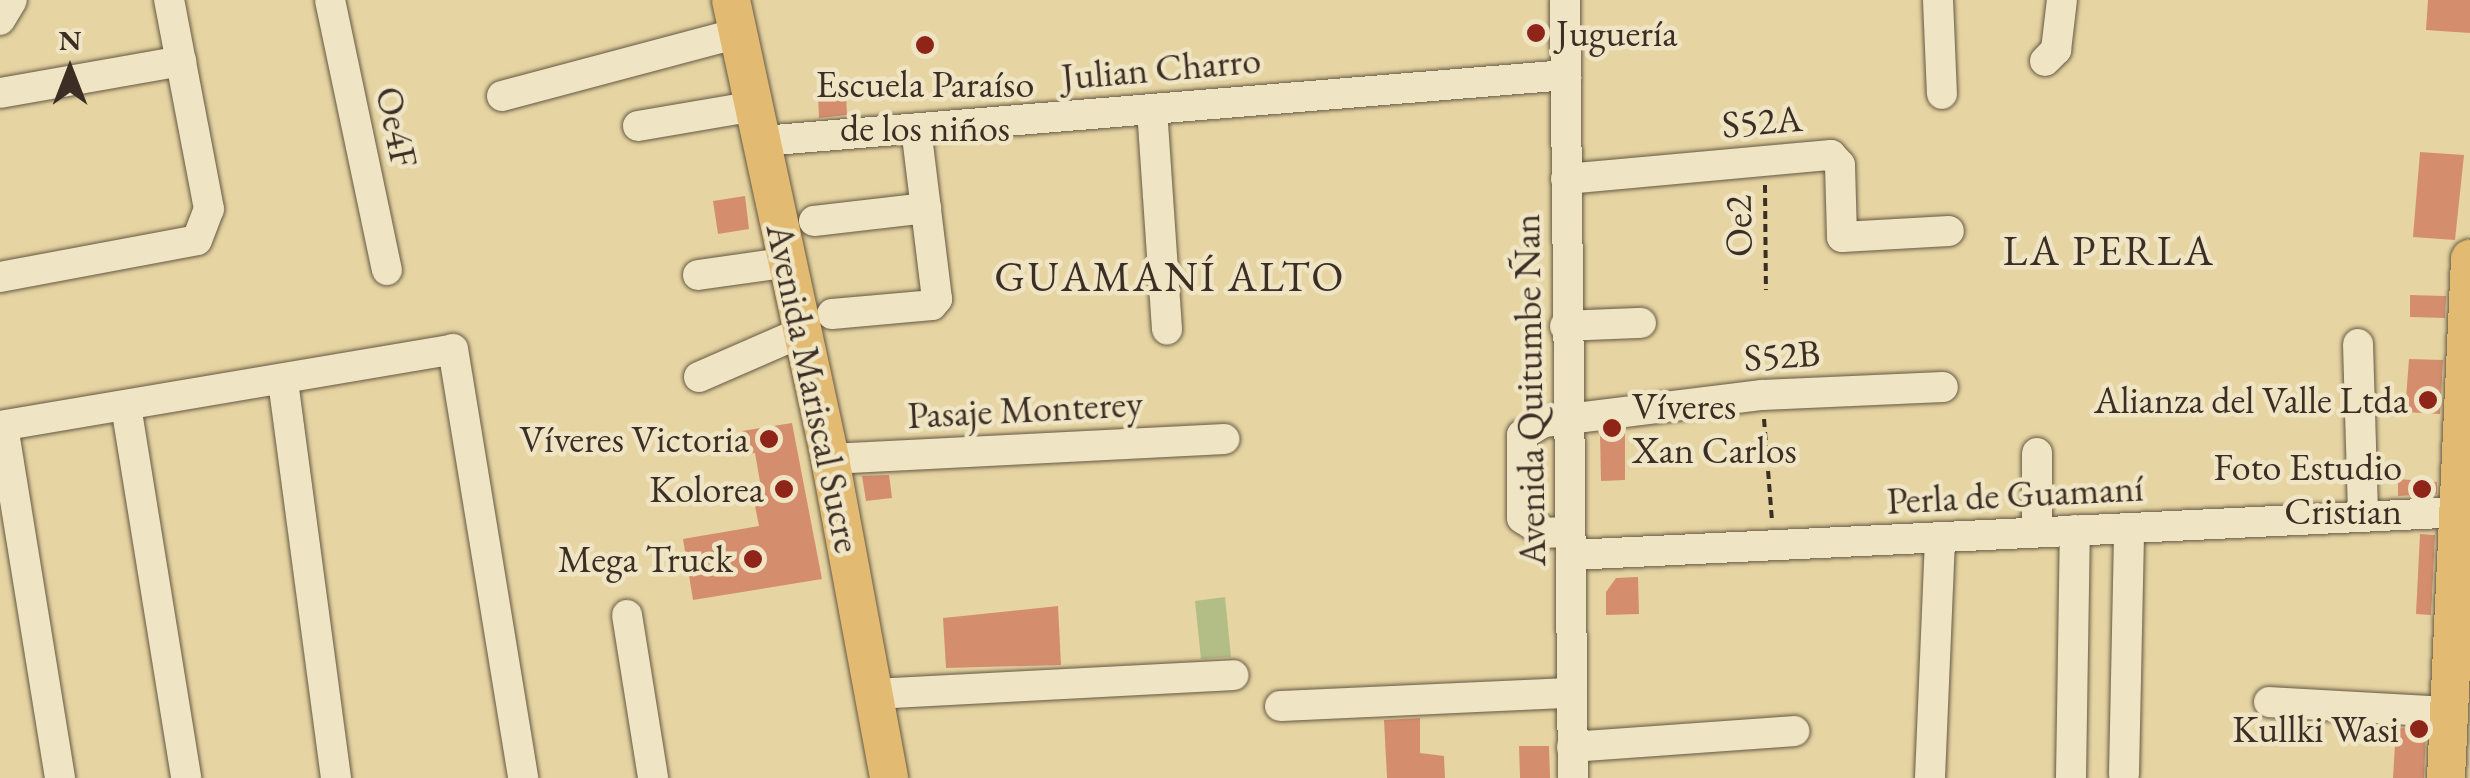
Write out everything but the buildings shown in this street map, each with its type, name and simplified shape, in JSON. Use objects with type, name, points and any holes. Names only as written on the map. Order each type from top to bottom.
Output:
[{"type":"main road","name":"Avenida Mariscal Sucre","points":[[735,17],[789,262],[817,323],[830,459],[889,778]]},
{"type":"main road","points":[[2446,778],[2466,517],[2470,259]]},
{"type":"street","points":[[0,20],[12,0]]},
{"type":"street","points":[[0,277],[198,240],[209,209],[169,0]]},
{"type":"street","name":"Oe4F","points":[[330,0],[386,270]]},
{"type":"street","name":"Avenida Quitumbe Ñan","points":[[1565,0],[1572,763]]},
{"type":"street","points":[[1938,0],[1942,94]]},
{"type":"street","points":[[2045,61],[2060,33],[2062,0]]},
{"type":"street","points":[[502,96],[735,17]]},
{"type":"street","points":[[0,93],[180,62]]},
{"type":"street","name":"Julian Charro","points":[[638,126],[916,128],[1566,74]]},
{"type":"street","points":[[1152,110],[1167,329]]},
{"type":"street","points":[[698,377],[817,323],[932,305],[916,128]]},
{"type":"street","name":"S52A","points":[[1566,179],[1764,160],[1837,159],[1842,237],[1949,231]]},
{"type":"street","points":[[814,221],[926,208]]},
{"type":"street","points":[[698,274],[789,262]]},
{"type":"street","points":[[1565,326],[1641,323]]},
{"type":"street","points":[[2358,344],[2363,516]]},
{"type":"street","points":[[60,778],[1,426],[283,381],[449,348],[457,353],[523,778]]},
{"type":"street","points":[[283,381],[336,778]]},
{"type":"street","name":"S52B","points":[[1571,544],[1532,528],[1520,509],[1522,435],[1566,416],[1762,395],[1944,387]]},
{"type":"street","points":[[126,406],[186,778]]},
{"type":"street","name":"Pasaje Monterey","points":[[830,459],[1224,440]]},
{"type":"street","points":[[2037,452],[2037,532]]},
{"type":"street","name":"Perla de Guamaní","points":[[1571,544],[1774,547],[2363,516],[2466,517]]},
{"type":"street","points":[[2459,778],[2466,517]]},
{"type":"street","points":[[2124,774],[2128,528]]},
{"type":"street","points":[[2071,778],[2076,530]]},
{"type":"street","points":[[1930,778],[1940,537]]},
{"type":"street","points":[[626,615],[653,778]]},
{"type":"street","points":[[874,694],[1234,675]]},
{"type":"street","points":[[1280,706],[1571,693]]},
{"type":"street","points":[[2270,702],[2450,712]]},
{"type":"street","points":[[1572,763],[1794,731]]},
{"type":"path","name":"Oe2","points":[[1764,160],[1766,290]]},
{"type":"path","points":[[1762,395],[1774,547]]},
{"type":"green space","points":[[1225,597],[1231,657],[1201,659],[1195,601]]},
{"type":"place","name":"Juguería","points":[[1536,33]]},
{"type":"place","name":"Escuela Paraíso de los niños","points":[[925,45]]},
{"type":"place","name":"Alianza del Valle Ltda","points":[[2428,400]]},
{"type":"place","name":"Víveres Xan Carlos","points":[[1612,428]]},
{"type":"place","name":"Víveres Victoria","points":[[769,439]]},
{"type":"place","name":"Kolorea","points":[[784,489]]},
{"type":"place","name":"Foto Estudio Cristian","points":[[2422,489]]},
{"type":"place","name":"Mega Truck","points":[[753,559]]},
{"type":"place","name":"Kullki Wasi","points":[[2419,729]]},
{"type":"district","name":"LA PERLA","points":[[2109,251]]},
{"type":"district","name":"GUAMANÍ ALTO","points":[[1170,277]]}]
